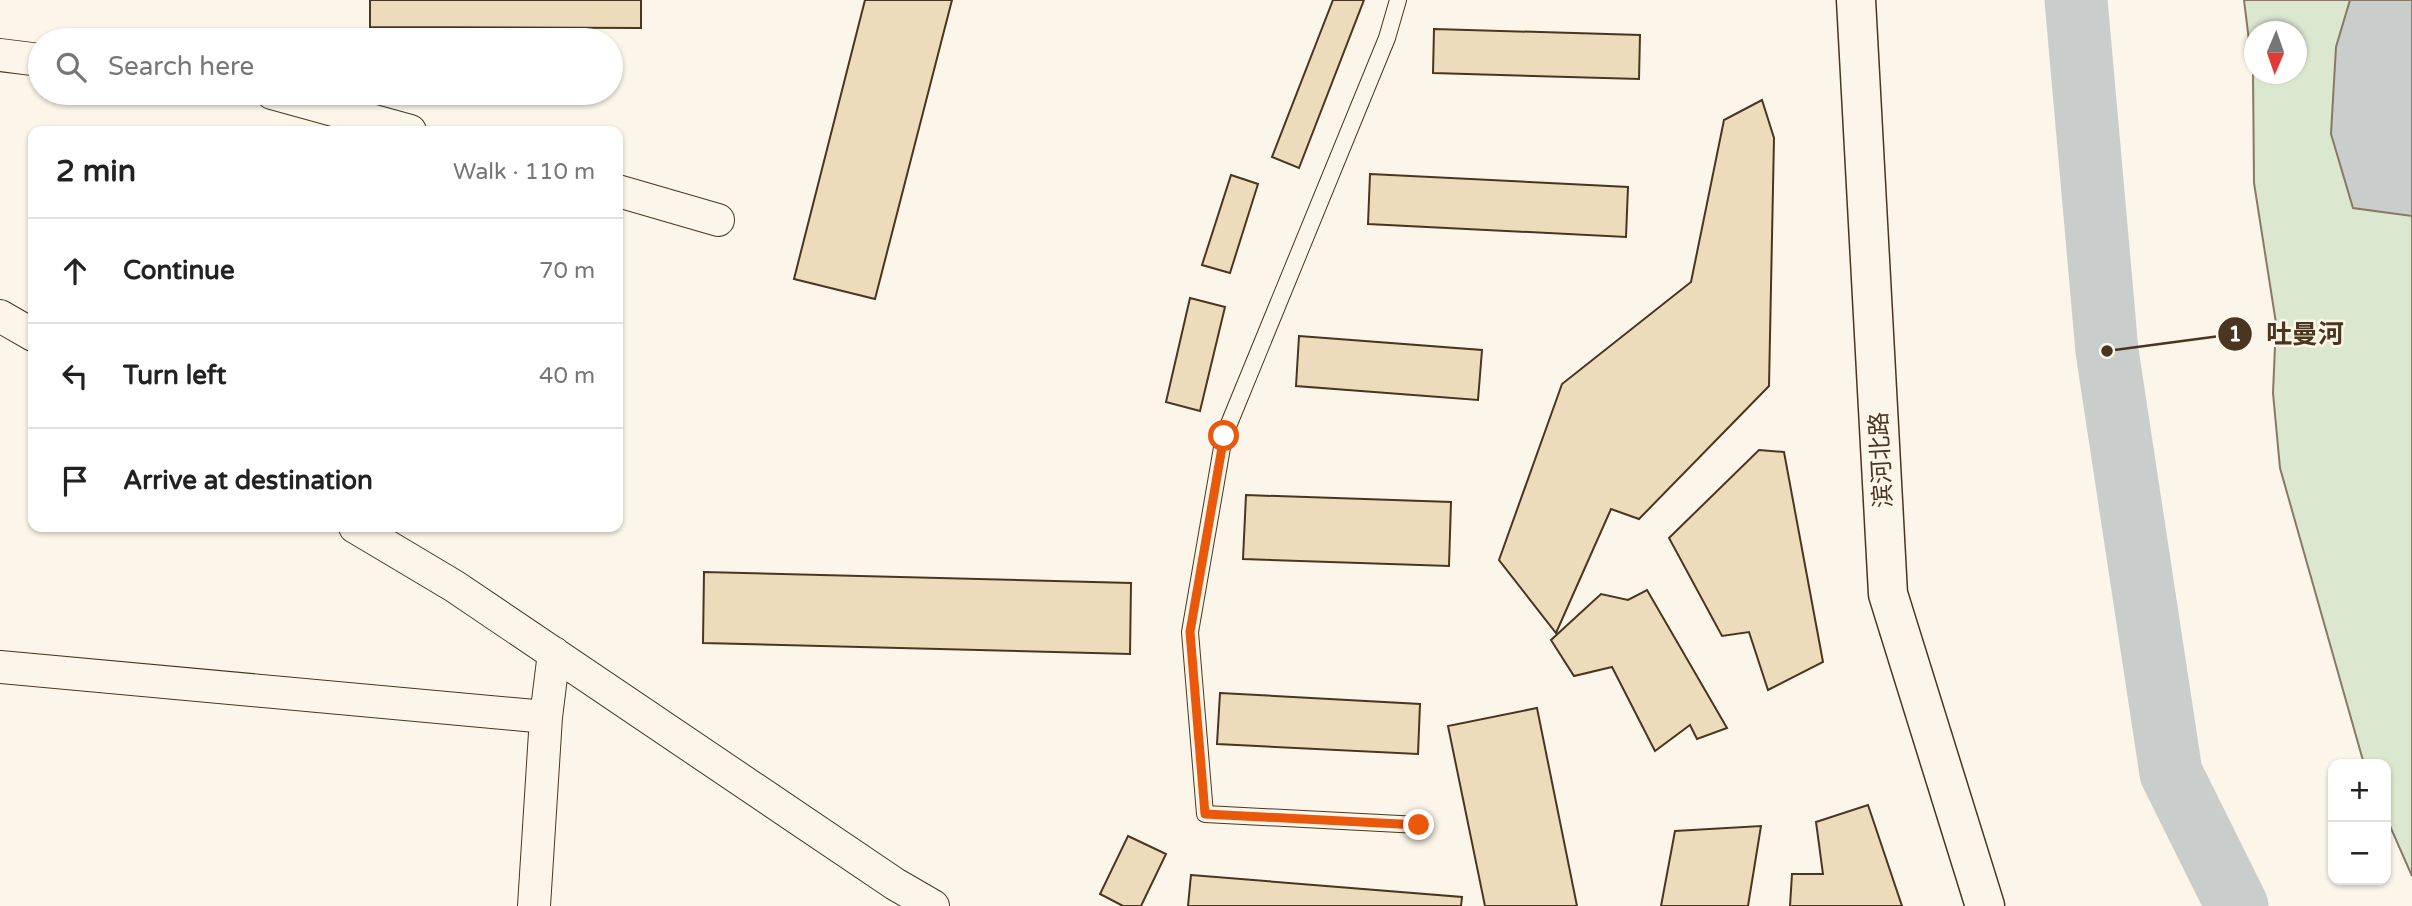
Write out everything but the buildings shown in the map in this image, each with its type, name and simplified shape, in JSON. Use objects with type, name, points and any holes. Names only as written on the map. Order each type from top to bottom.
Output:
[{"type":"main road","name":"滨河北路","points":[[1856,0],[1888,594],[1985,906]]},
{"type":"street","points":[[0,55],[28,58]]},
{"type":"street","points":[[316,105],[392,126]]},
{"type":"street","points":[[623,192],[718,220]]},
{"type":"street","points":[[0,316],[28,332]]},
{"type":"street","points":[[363,532],[454,586],[895,884],[933,906]]},
{"type":"street","points":[[534,906],[546,717],[554,653]]},
{"type":"street","points":[[0,667],[546,717]]},
{"type":"lane","points":[[1398,0],[1387,38],[1224,436],[1190,632],[1205,814],[1419,825]]},
{"type":"green space","points":[[2244,0],[2412,0],[2412,876],[2391,828],[2391,759],[2363,759],[2280,468],[2273,393],[2276,323],[2254,183],[2253,84],[2307,84],[2307,21],[2247,21]]},
{"type":"shaded area","points":[[2350,0],[2412,0],[2412,216],[2353,208],[2331,134],[2336,47]]},
{"type":"waterway","points":[[2076,0],[2107,351],[2171,773],[2237,906]]},
{"type":"place","name":"吐曼河","points":[[2107,351]]},
{"type":"route","points":[[1224,436],[1190,632],[1205,814],[1419,825]]}]
